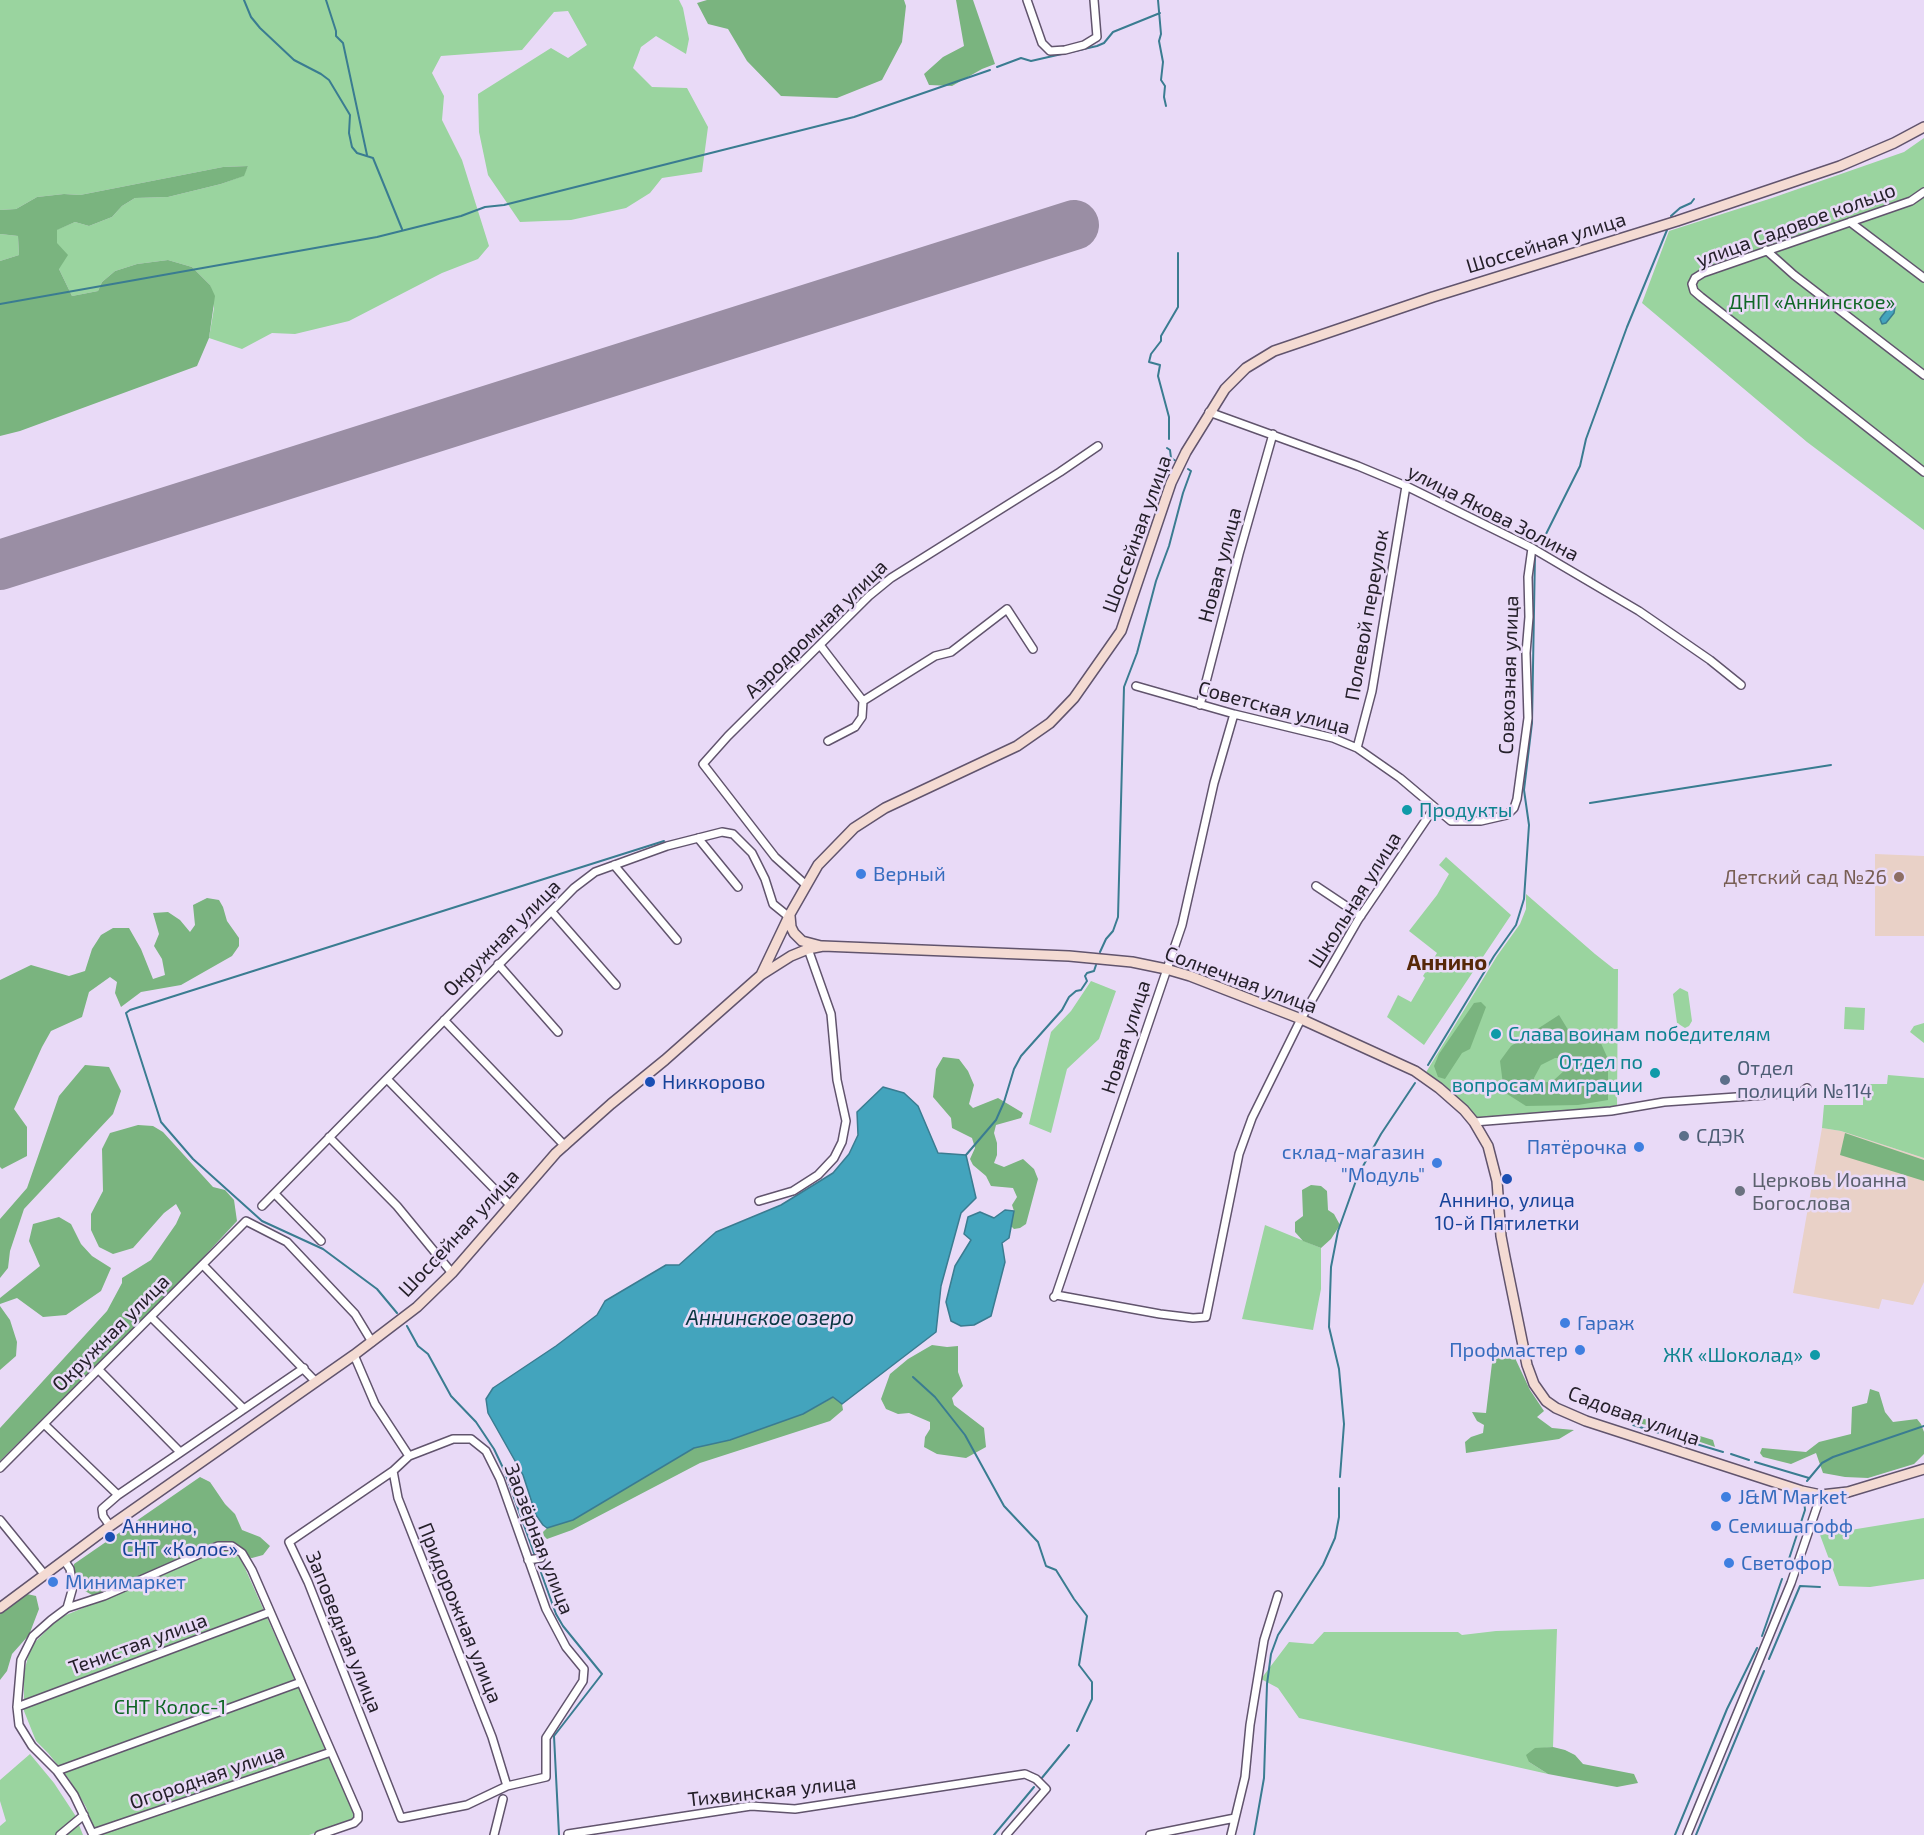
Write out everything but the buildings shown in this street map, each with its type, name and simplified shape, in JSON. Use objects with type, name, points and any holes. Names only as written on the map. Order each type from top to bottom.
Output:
[{"type":"main road","name":"Шоссейная улица","points":[[0,1608],[110,1526],[354,1355],[417,1307],[452,1273],[565,1146],[761,975],[806,885],[825,857],[854,828],[885,808],[1017,746],[1050,723],[1074,698],[1121,632],[1171,483],[1209,412],[1225,389],[1246,368],[1274,351],[1433,297],[1677,221],[1840,165],[1894,143],[1924,127]]},
{"type":"main road","points":[[789,916],[791,927],[802,941],[824,946]]},
{"type":"main road","name":"Солнечная улица","points":[[824,946],[1070,956],[1132,962],[1166,969],[1301,1019],[1415,1071],[1450,1096],[1474,1122]]},
{"type":"main road","points":[[761,975],[791,956],[824,946]]},
{"type":"main road","name":"Садовая улица","points":[[1474,1122],[1488,1146],[1497,1180],[1501,1236],[1527,1365],[1534,1384],[1546,1401],[1586,1421],[1783,1486],[1821,1495],[1848,1492],[1924,1469]]},
{"type":"street","points":[[1027,0],[1042,43],[1050,51],[1084,45],[1097,37],[1094,0]]},
{"type":"street","name":"улица Садовое кольцо","points":[[1924,192],[1911,201],[1699,275],[1693,281],[1692,288],[1924,472]]},
{"type":"street","points":[[1850,222],[1924,278]]},
{"type":"street","points":[[1766,250],[1794,275],[1924,375]]},
{"type":"street","name":"улица Якова Золина","points":[[1209,412],[1273,434],[1406,486],[1532,548],[1639,610],[1741,685]]},
{"type":"street","name":"Новая улица","points":[[1200,705],[1273,434]]},
{"type":"street","name":"Аэродромная улица","points":[[806,885],[775,857],[703,764],[728,736],[869,596],[904,568],[1068,467],[1098,446]]},
{"type":"street","name":"Полевой переулок","points":[[1357,748],[1372,691],[1406,486]]},
{"type":"street","name":"Совхозная улица","points":[[1451,820],[1481,821],[1501,817],[1514,808],[1517,799],[1527,718],[1528,577],[1532,548]]},
{"type":"street","points":[[863,701],[935,656],[951,652],[1007,609],[1032,649]]},
{"type":"street","points":[[820,645],[863,701],[862,717],[855,727],[828,741]]},
{"type":"street","name":"Советская улица","points":[[1136,686],[1234,714],[1334,738],[1357,748],[1400,778],[1451,820]]},
{"type":"street","name":"Новая улица","points":[[1206,1317],[1192,1318],[1160,1314],[1055,1296],[1182,925],[1214,783],[1234,714]]},
{"type":"street","name":"Школьная улица","points":[[1206,1317],[1239,1154],[1256,1108],[1301,1019],[1361,916],[1434,808]]},
{"type":"street","name":"Окружная улица","points":[[262,1206],[585,878],[667,846],[722,832],[733,834],[752,853],[765,879],[773,904],[789,916]]},
{"type":"street","points":[[698,838],[738,887]]},
{"type":"street","points":[[614,865],[677,940]]},
{"type":"street","points":[[1316,886],[1361,916]]},
{"type":"street","points":[[552,912],[616,985]]},
{"type":"street","points":[[759,1201],[794,1191],[818,1175],[834,1158],[842,1142],[846,1120],[837,1080],[831,1014],[808,949]]},
{"type":"street","points":[[498,964],[558,1032]]},
{"type":"street","points":[[444,1020],[565,1146]]},
{"type":"street","points":[[387,1079],[510,1206]]},
{"type":"street","points":[[1474,1122],[1611,1111],[1664,1102],[1794,1094],[1807,1088]]},
{"type":"street","points":[[329,1137],[397,1206],[452,1273]]},
{"type":"street","points":[[275,1194],[321,1241]]},
{"type":"street","name":"Окружная улица","points":[[0,1468],[246,1221],[287,1242],[356,1314],[372,1342]]},
{"type":"street","points":[[203,1264],[316,1382]]},
{"type":"street","points":[[151,1317],[244,1409]]},
{"type":"street","points":[[354,1355],[375,1404],[409,1456],[393,1471]]},
{"type":"street","points":[[110,1526],[102,1509],[118,1495],[304,1368]]},
{"type":"street","points":[[99,1370],[180,1452]]},
{"type":"street","points":[[44,1424],[118,1495]]},
{"type":"street","name":"Заозёрная улица","points":[[409,1456],[460,1438],[471,1439],[486,1451],[500,1479],[551,1618],[566,1647],[584,1669],[583,1681],[546,1738],[546,1776],[507,1786]]},
{"type":"street","name":"Придорожная улица","points":[[393,1471],[398,1498],[492,1737],[507,1786]]},
{"type":"street","name":"Заповедная улица","points":[[393,1471],[289,1542],[308,1582],[401,1818],[467,1805],[507,1786]]},
{"type":"street","points":[[1687,1835],[1791,1583],[1821,1495]]},
{"type":"street","points":[[0,1520],[44,1574]]},
{"type":"street","points":[[93,1834],[74,1795],[57,1771],[32,1746],[19,1725],[17,1707],[21,1660],[33,1636],[67,1608],[104,1596],[218,1546],[232,1546],[242,1553],[270,1612],[358,1813],[358,1819],[354,1823],[319,1835]]},
{"type":"street","points":[[529,1559],[541,1558]]},
{"type":"street","points":[[64,1560],[70,1569],[73,1587],[67,1608]]},
{"type":"street","points":[[1231,1835],[1245,1777],[1250,1725],[1264,1640],[1278,1595]]},
{"type":"street","name":"Тенистая улица","points":[[17,1707],[270,1612]]},
{"type":"street","points":[[57,1771],[301,1682]]},
{"type":"street","name":"Огородная улица","points":[[93,1834],[331,1752]]},
{"type":"street","name":"Тихвинская улица","points":[[568,1834],[751,1806],[795,1809],[1025,1774],[1036,1779],[1046,1790],[1006,1835]]},
{"type":"street","points":[[494,1835],[503,1799]]},
{"type":"street","points":[[60,1835],[84,1815]]},
{"type":"street","points":[[1150,1835],[1235,1818]]},
{"type":"street","points":[[568,1824],[568,1834]]},
{"type":"shaded area","name":"Детский сад №26","points":[[1875,854],[1924,856],[1924,936],[1875,936]]},
{"type":"shaded area","points":[[1822,1128],[1841,1131],[1924,1158],[1924,1282],[1913,1305],[1882,1299],[1879,1309],[1793,1293]]},
{"type":"green space","points":[[0,0],[679,0],[683,8],[689,39],[686,54],[656,36],[641,47],[633,68],[652,87],[687,88],[708,127],[702,172],[662,178],[650,193],[626,208],[571,220],[520,222],[488,175],[479,132],[478,94],[551,48],[568,58],[587,45],[568,11],[554,12],[522,50],[441,56],[432,73],[444,96],[442,120],[462,160],[489,246],[478,259],[442,273],[349,321],[295,334],[272,333],[242,349],[209,338],[214,308],[210,285],[192,267],[168,260],[137,264],[115,271],[102,282],[98,291],[72,296],[59,269],[56,230],[75,222],[89,226],[112,217],[122,206],[135,198],[168,197],[221,184],[243,176],[248,166],[223,167],[80,195],[37,197],[16,209],[0,210]]},
{"type":"green space","points":[[707,0],[904,0],[906,6],[902,42],[882,80],[837,98],[781,96],[747,61],[728,29],[708,24],[697,3]]},
{"type":"green space","points":[[956,0],[973,0],[995,64],[952,86],[929,85],[924,74],[943,57],[964,46]]},
{"type":"green space","name":"ДНП «Аннинское»","points":[[1924,138],[1924,530],[1807,442],[1642,303],[1669,231],[1904,152]]},
{"type":"green space","points":[[248,166],[244,176],[221,184],[168,197],[135,198],[122,206],[112,217],[89,226],[75,222],[57,230],[57,243],[68,255],[59,269],[72,296],[98,291],[102,282],[115,271],[137,264],[168,260],[192,267],[210,285],[215,296],[209,338],[197,366],[20,431],[0,436],[0,261],[19,255],[18,236],[0,234],[0,210],[16,209],[37,197],[80,195],[223,167]]},
{"type":"green space","points":[[0,234],[18,236],[19,255],[0,261]]},
{"type":"green space","points":[[1446,857],[1511,915],[1424,1045],[1387,1017],[1398,995],[1411,1002],[1437,953],[1409,931],[1437,895],[1449,874],[1439,865]]},
{"type":"green space","points":[[1526,894],[1595,954],[1614,969],[1618,969],[1617,1108],[1475,1119],[1425,1074],[1497,956],[1520,924],[1526,909]]},
{"type":"green space","points":[[207,898],[219,900],[227,921],[239,938],[239,946],[232,956],[181,985],[141,992],[121,1007],[115,993],[117,982],[110,977],[89,992],[82,1017],[51,1031],[42,1047],[14,1109],[27,1127],[27,1156],[2,1169],[0,1167],[0,980],[31,965],[69,976],[85,971],[92,949],[101,935],[113,928],[129,928],[141,949],[153,979],[165,975],[162,959],[154,946],[159,934],[153,913],[168,912],[180,920],[190,932],[195,925],[193,905]]},
{"type":"green space","points":[[1091,981],[1116,991],[1099,1039],[1067,1069],[1051,1133],[1029,1124],[1051,1032],[1071,1011]]},
{"type":"green space","points":[[1680,988],[1688,992],[1692,1021],[1685,1028],[1677,1023],[1673,994]]},
{"type":"green space","points":[[1481,1002],[1486,1007],[1470,1049],[1462,1053],[1445,1079],[1438,1077],[1434,1066],[1439,1054],[1474,1003]]},
{"type":"green space","points":[[1845,1007],[1865,1008],[1864,1030],[1844,1029]]},
{"type":"green space","points":[[1559,1015],[1570,1033],[1600,1041],[1608,1059],[1608,1100],[1578,1105],[1526,1106],[1504,1092],[1500,1061],[1511,1046]],"holes":[[[1555,1058],[1563,1058],[1567,1068],[1553,1081],[1535,1084],[1534,1078],[1541,1065]]]},
{"type":"green space","points":[[1924,1023],[1924,1043],[1910,1032],[1914,1026]]},
{"type":"green space","points":[[943,1057],[959,1059],[968,1071],[974,1085],[969,1104],[973,1108],[998,1098],[1023,1113],[1021,1118],[996,1125],[994,1133],[997,1155],[994,1163],[1004,1167],[1023,1159],[1034,1169],[1038,1179],[1026,1224],[1020,1228],[1014,1229],[1011,1226],[1014,1211],[1012,1205],[1017,1197],[1013,1188],[991,1186],[986,1176],[973,1165],[970,1159],[975,1148],[972,1138],[952,1128],[951,1118],[933,1097],[936,1069]]},
{"type":"green space","points":[[85,1065],[109,1067],[121,1091],[113,1114],[24,1209],[10,1251],[8,1268],[0,1278],[0,1219],[27,1188],[59,1096]]},
{"type":"green space","points":[[1888,1075],[1924,1078],[1924,1158],[1841,1131],[1822,1128],[1824,1105],[1863,1105],[1863,1084],[1887,1084]]},
{"type":"green space","points":[[138,1125],[153,1126],[163,1132],[213,1187],[225,1190],[234,1200],[237,1221],[185,1277],[0,1461],[0,1428],[107,1311],[122,1283],[122,1278],[151,1260],[181,1213],[176,1204],[164,1213],[133,1248],[113,1254],[99,1247],[91,1230],[91,1214],[103,1191],[102,1149],[110,1133]]},
{"type":"green space","points":[[1845,1133],[1924,1160],[1924,1181],[1840,1155]]},
{"type":"green space","points":[[1311,1185],[1321,1186],[1327,1191],[1328,1210],[1334,1214],[1340,1225],[1331,1239],[1321,1248],[1303,1241],[1295,1232],[1295,1222],[1303,1216],[1302,1190]]},
{"type":"green space","points":[[59,1217],[71,1224],[81,1244],[92,1256],[111,1268],[101,1291],[66,1315],[43,1317],[17,1298],[0,1304],[0,1298],[40,1266],[29,1241],[33,1224]]},
{"type":"green space","points":[[1265,1225],[1321,1248],[1321,1289],[1313,1330],[1242,1319]]},
{"type":"green space","points":[[0,1306],[10,1320],[17,1342],[16,1356],[0,1370]]},
{"type":"green space","points":[[932,1345],[958,1346],[958,1372],[963,1386],[952,1398],[954,1405],[984,1428],[986,1447],[966,1458],[937,1454],[924,1447],[930,1422],[909,1413],[898,1414],[886,1409],[881,1399],[890,1374],[908,1359]]},
{"type":"green space","points":[[1498,1351],[1515,1358],[1530,1390],[1544,1411],[1537,1417],[1552,1428],[1574,1430],[1559,1439],[1466,1453],[1465,1442],[1483,1433],[1484,1425],[1477,1421],[1472,1412],[1486,1413],[1493,1355]]},
{"type":"green space","points":[[1870,1389],[1879,1392],[1885,1412],[1893,1422],[1917,1419],[1921,1424],[1924,1432],[1924,1454],[1914,1464],[1868,1478],[1845,1477],[1823,1473],[1816,1453],[1791,1464],[1763,1457],[1760,1453],[1762,1448],[1806,1452],[1819,1442],[1851,1434],[1852,1407],[1867,1403]]},
{"type":"green space","points":[[834,1397],[842,1404],[843,1410],[830,1421],[700,1463],[572,1530],[547,1539],[544,1536],[543,1532],[547,1528],[573,1520],[694,1448],[730,1440],[803,1414]]},
{"type":"green space","points":[[1635,1416],[1713,1440],[1715,1447],[1656,1427],[1633,1422]]},
{"type":"green space","points":[[200,1477],[210,1482],[235,1514],[242,1530],[260,1537],[270,1546],[263,1555],[252,1558],[224,1549],[111,1596],[92,1595],[78,1587],[73,1574],[74,1564]]},
{"type":"green space","points":[[1924,1518],[1924,1579],[1870,1587],[1839,1586],[1820,1535]]},
{"type":"green space","name":"СНТ Колос-1","points":[[224,1549],[240,1557],[355,1814],[355,1819],[309,1835],[96,1835],[86,1807],[69,1779],[36,1741],[24,1711],[24,1672],[31,1646],[59,1618]]},
{"type":"green space","points":[[27,1594],[36,1596],[39,1609],[29,1635],[12,1654],[7,1671],[0,1680],[0,1614]]},
{"type":"green space","points":[[1557,1629],[1553,1747],[1535,1749],[1529,1762],[1548,1774],[1299,1718],[1278,1688],[1261,1679],[1289,1642],[1313,1644],[1324,1632],[1458,1632],[1462,1635],[1496,1631]]},
{"type":"green space","points":[[1553,1747],[1575,1755],[1583,1764],[1634,1774],[1638,1783],[1617,1787],[1548,1774],[1529,1762],[1526,1755],[1535,1748]]},
{"type":"green space","points":[[30,1754],[54,1783],[75,1815],[83,1835],[0,1835],[0,1826],[6,1821],[0,1801],[0,1780]]},
{"type":"water","points":[[1892,304],[1895,307],[1894,313],[1886,323],[1882,324],[1880,319]]},
{"type":"water","name":"Аннинское озеро","points":[[883,1087],[904,1093],[918,1106],[938,1153],[966,1155],[976,1198],[961,1213],[941,1286],[936,1332],[842,1404],[833,1397],[803,1414],[730,1440],[694,1448],[573,1520],[547,1528],[543,1525],[536,1515],[523,1475],[488,1413],[486,1399],[493,1388],[556,1346],[597,1315],[605,1301],[666,1265],[679,1265],[716,1232],[781,1205],[833,1173],[849,1154],[858,1135],[857,1112]]},
{"type":"water","points":[[1005,1210],[1014,1211],[1009,1238],[1002,1243],[1005,1262],[991,1316],[974,1325],[961,1326],[951,1321],[946,1302],[955,1266],[971,1240],[964,1234],[968,1217],[980,1212],[994,1218]]},
{"type":"waterway","points":[[244,0],[251,17],[260,28],[294,60],[329,80],[350,115],[349,133],[352,147],[357,153],[373,158],[402,229]]},
{"type":"waterway","points":[[326,0],[336,36],[343,43],[367,155]]},
{"type":"waterway","points":[[1158,0],[1161,34],[1159,41],[1163,62],[1161,80],[1165,86],[1166,106]]},
{"type":"waterway","points":[[997,67],[1021,58],[1031,61],[1097,46],[1104,43],[1113,32],[1160,13]]},
{"type":"waterway","points":[[0,304],[377,237],[461,216],[485,207],[504,205],[854,117],[990,70]]},
{"type":"waterway","points":[[1671,216],[1694,199]]},
{"type":"waterway","points":[[1541,544],[1580,466],[1586,439],[1627,327],[1667,230]]},
{"type":"waterway","points":[[1169,439],[1169,417],[1158,376],[1160,365],[1149,362],[1151,354],[1161,341],[1161,336],[1178,307],[1178,253]]},
{"type":"waterway","points":[[1167,448],[1170,450],[1171,458],[1176,461]]},
{"type":"waterway","points":[[1100,952],[1113,931],[1118,917],[1124,687],[1137,653],[1156,581],[1169,546],[1191,471],[1188,469]]},
{"type":"waterway","points":[[1428,1065],[1494,956],[1516,925],[1524,899],[1529,825],[1524,790],[1532,723],[1535,554]]},
{"type":"waterway","points":[[1590,803],[1831,765]]},
{"type":"waterway","points":[[397,1313],[377,1289],[323,1249],[262,1221],[193,1159],[161,1122],[126,1013],[664,841]]},
{"type":"waterway","points":[[966,1155],[996,1120],[1021,1056],[1062,1010],[1069,997],[1081,990],[1087,981],[1085,976],[1094,971],[1096,965]]},
{"type":"waterway","points":[[1340,1477],[1344,1424],[1339,1369],[1329,1327],[1331,1267],[1338,1231],[1358,1175],[1381,1134],[1415,1083]]},
{"type":"waterway","points":[[407,1326],[418,1346],[428,1354],[451,1396],[476,1422],[494,1449],[504,1470],[556,1614],[602,1674],[554,1736],[559,1835]]},
{"type":"waterway","points":[[913,1377],[935,1397],[965,1435],[1004,1506],[1038,1542],[1046,1566],[1056,1570],[1087,1616],[1079,1665],[1092,1682],[1092,1699],[1077,1731]]},
{"type":"waterway","points":[[1633,1425],[1723,1452]]},
{"type":"waterway","points":[[1807,1481],[1822,1463],[1833,1457],[1924,1426]]},
{"type":"waterway","points":[[1731,1454],[1749,1460]]},
{"type":"waterway","points":[[1755,1462],[1809,1478]]},
{"type":"waterway","points":[[1254,1835],[1264,1778],[1267,1684],[1271,1654],[1278,1635],[1323,1565],[1335,1538],[1339,1517],[1339,1488]]},
{"type":"waterway","points":[[1786,1568],[1805,1510],[1804,1499]]},
{"type":"waterway","points":[[1762,1636],[1782,1579]]},
{"type":"waterway","points":[[1769,1659],[1800,1586],[1820,1587]]},
{"type":"waterway","points":[[1675,1835],[1727,1709],[1757,1648]]},
{"type":"waterway","points":[[1696,1835],[1764,1671]]},
{"type":"waterway","points":[[1041,1779],[1069,1745]]},
{"type":"waterway","points":[[994,1835],[1034,1787]]},
{"type":"runway","points":[[0,565],[1074,225]]},
{"type":"place","name":"Продукты","points":[[1407,810]]},
{"type":"place","name":"Верный","points":[[861,874]]},
{"type":"place","name":"Детский сад №26","points":[[1899,877]]},
{"type":"place","name":"Слава воинам победителям","points":[[1496,1034]]},
{"type":"place","name":"Отдел по вопросам миграции","points":[[1655,1073]]},
{"type":"place","name":"Отдел полиции №114","points":[[1725,1080]]},
{"type":"place","name":"Никкорово","points":[[650,1082]]},
{"type":"place","name":"СДЭК","points":[[1684,1136]]},
{"type":"place","name":"Пятёрочка","points":[[1639,1147]]},
{"type":"place","name":"склад-магазин \"Модуль\"","points":[[1437,1163]]},
{"type":"place","name":"Аннино, улица 10-й Пятилетки","points":[[1507,1179]]},
{"type":"place","name":"Церковь Иоанна Богослова","points":[[1740,1191]]},
{"type":"place","name":"Гараж","points":[[1565,1323]]},
{"type":"place","name":"Профмастер","points":[[1580,1350]]},
{"type":"place","name":"ЖК «Шоколад»","points":[[1815,1355]]},
{"type":"place","name":"J&M Market","points":[[1726,1497]]},
{"type":"place","name":"Семишагофф","points":[[1716,1526]]},
{"type":"place","name":"Аннино, СНТ «Колос»","points":[[110,1537]]},
{"type":"place","name":"Светофор","points":[[1729,1563]]},
{"type":"place","name":"Минимаркет","points":[[53,1582]]},
{"type":"district","name":"Аннино","points":[[1447,963]]}]
